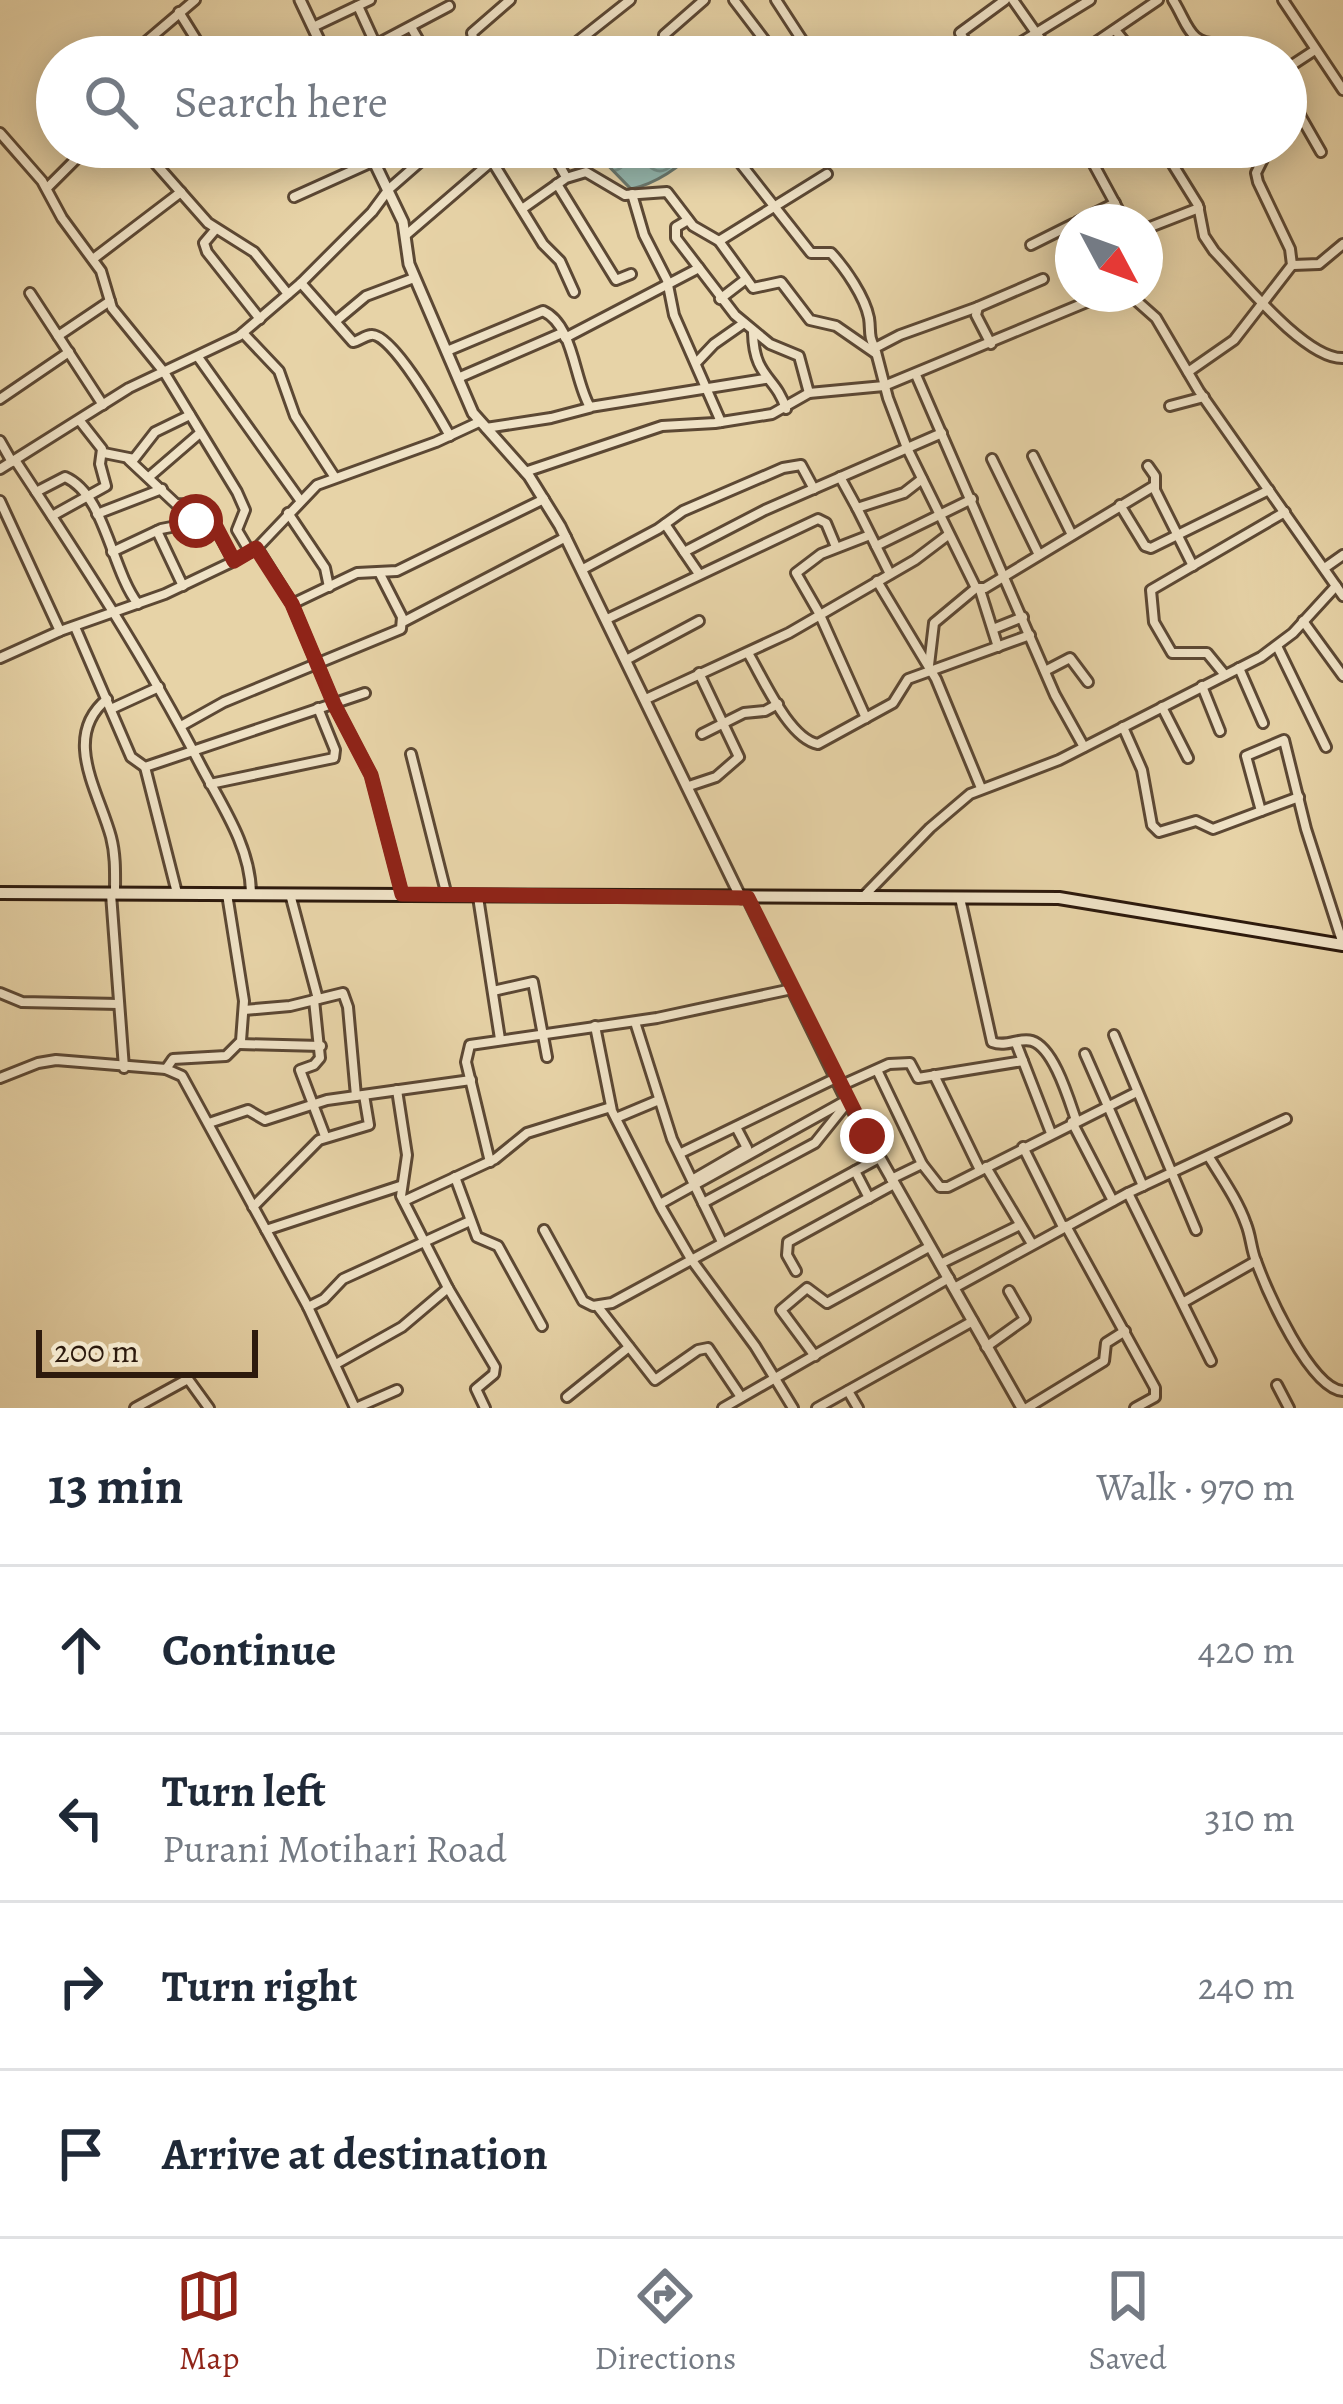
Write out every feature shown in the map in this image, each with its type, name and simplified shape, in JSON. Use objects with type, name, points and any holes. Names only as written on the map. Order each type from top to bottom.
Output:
[{"type":"main road","points":[[0,893],[1071,899],[1343,945]]},
{"type":"street","points":[[300,0],[317,36]]},
{"type":"street","points":[[313,27],[370,0]]},
{"type":"street","points":[[473,36],[510,0]]},
{"type":"street","points":[[585,36],[630,0]]},
{"type":"street","points":[[664,35],[704,0]]},
{"type":"street","points":[[734,0],[761,36]]},
{"type":"street","points":[[776,0],[799,36]]},
{"type":"street","points":[[962,36],[1009,0],[1038,36]]},
{"type":"street","points":[[1031,36],[1090,0]]},
{"type":"street","points":[[1106,36],[1158,0]]},
{"type":"street","points":[[1173,0],[1195,36]]},
{"type":"street","points":[[1283,0],[1306,36]]},
{"type":"street","points":[[153,36],[185,5],[198,36]]},
{"type":"street","points":[[358,6],[375,36]]},
{"type":"street","points":[[393,36],[449,7]]},
{"type":"street","points":[[411,27],[416,36]]},
{"type":"street","points":[[1115,30],[1120,36]]},
{"type":"street","points":[[1307,38],[1343,89]]},
{"type":"street","points":[[1307,55],[1315,50]]},
{"type":"street","points":[[1307,128],[1321,152]]},
{"type":"street","points":[[0,133],[46,188],[93,259],[109,286],[115,313],[164,372],[243,503],[245,514],[237,530],[292,604],[376,787],[402,894]]},
{"type":"street","points":[[46,188],[66,168]]},
{"type":"street","points":[[161,168],[215,230],[248,247],[289,294]]},
{"type":"street","points":[[294,197],[358,168]]},
{"type":"street","points":[[378,168],[406,235],[414,278],[482,425],[525,472],[566,537],[848,1101],[1025,1408],[1104,1360],[1106,1343],[1125,1331]]},
{"type":"street","points":[[0,469],[103,405],[243,333],[301,283],[412,168]]},
{"type":"street","points":[[406,235],[484,168]]},
{"type":"street","points":[[496,168],[543,244],[560,261],[574,292]]},
{"type":"street","points":[[556,168],[616,280],[631,274]]},
{"type":"street","points":[[744,168],[811,253],[831,254],[838,261],[868,313],[868,334],[908,448],[978,589],[998,647]]},
{"type":"street","points":[[1096,168],[1115,203]]},
{"type":"street","points":[[1175,168],[1199,208],[1209,244],[1314,351],[1343,358]]},
{"type":"street","points":[[1188,372],[1234,340],[1292,265],[1290,249],[1258,182],[1258,168]]},
{"type":"street","points":[[522,209],[561,181],[592,173],[619,193],[667,192],[688,220],[719,241],[757,290],[782,282],[810,320],[836,326],[875,351]]},
{"type":"street","points":[[719,241],[827,174]]},
{"type":"street","points":[[93,259],[181,192]]},
{"type":"street","points":[[632,194],[644,235],[662,267],[674,315],[721,422]]},
{"type":"street","points":[[1163,222],[1199,208]]},
{"type":"street","points":[[688,220],[674,232],[720,299],[753,332],[799,356],[809,393]]},
{"type":"street","points":[[215,230],[205,243],[207,253],[260,319]]},
{"type":"street","points":[[1031,244],[1055,233]]},
{"type":"street","points":[[1292,265],[1319,264],[1343,244]]},
{"type":"street","points":[[458,378],[564,335],[699,268]]},
{"type":"street","points":[[336,321],[366,296],[414,278]]},
{"type":"street","points":[[720,299],[746,279]]},
{"type":"street","points":[[875,351],[917,328],[1042,279]]},
{"type":"street","points":[[301,283],[353,342],[370,335],[380,338],[417,379],[450,436]]},
{"type":"street","points":[[30,293],[103,405]]},
{"type":"street","points":[[58,336],[110,301]]},
{"type":"street","points":[[978,307],[976,315],[992,344]]},
{"type":"street","points":[[447,351],[543,311],[553,316],[564,335],[590,407]]},
{"type":"street","points":[[525,472],[662,426],[721,422],[786,409],[809,393],[884,386],[1065,312]]},
{"type":"street","points":[[1149,312],[1343,596]]},
{"type":"street","points":[[697,362],[744,323]]},
{"type":"street","points":[[753,332],[756,363],[786,409]]},
{"type":"street","points":[[243,333],[279,371],[296,416],[335,477]]},
{"type":"street","points":[[0,399],[69,352]]},
{"type":"street","points":[[198,357],[300,500]]},
{"type":"street","points":[[916,375],[1084,747]]},
{"type":"street","points":[[0,657],[183,586],[234,561],[253,550],[300,500],[335,477],[482,425],[551,418],[590,407],[765,379]]},
{"type":"street","points":[[1170,406],[1204,397]]},
{"type":"street","points":[[129,460],[140,455],[155,433],[190,415]]},
{"type":"street","points":[[80,421],[104,454],[129,460],[180,506],[200,503],[234,561]]},
{"type":"street","points":[[149,477],[200,433]]},
{"type":"street","points":[[684,552],[942,433]]},
{"type":"street","points":[[0,441],[116,612],[181,726],[245,854],[251,892]]},
{"type":"street","points":[[52,516],[106,486],[100,464],[104,454]]},
{"type":"street","points":[[1033,456],[1072,535]]},
{"type":"street","points":[[992,459],[1039,556]]},
{"type":"street","points":[[583,569],[704,501],[790,465],[804,468],[814,489]]},
{"type":"street","points":[[1148,466],[1192,566]]},
{"type":"street","points":[[36,492],[65,477],[75,481],[97,514],[118,572],[138,604]]},
{"type":"street","points":[[840,477],[890,574]]},
{"type":"street","points":[[857,508],[904,493],[922,479]]},
{"type":"street","points":[[931,669],[934,623],[978,589],[1154,486]]},
{"type":"street","points":[[97,514],[162,489]]},
{"type":"street","points":[[1120,505],[1148,548],[1180,537],[1269,490]]},
{"type":"street","points":[[876,546],[971,499]]},
{"type":"street","points":[[292,604],[368,571],[397,572],[544,500]]},
{"type":"street","points":[[0,501],[60,631]]},
{"type":"street","points":[[1225,675],[1207,653],[1172,653],[1154,622],[1150,590],[1285,512]]},
{"type":"street","points":[[288,513],[325,568],[329,587]]},
{"type":"street","points":[[112,552],[157,531],[212,519]]},
{"type":"street","points":[[607,619],[818,519],[826,523],[836,547]]},
{"type":"street","points":[[665,524],[699,574]]},
{"type":"street","points":[[157,531],[183,586]]},
{"type":"street","points":[[866,718],[796,573],[806,562],[870,535]]},
{"type":"street","points":[[646,699],[796,629],[948,535]]},
{"type":"street","points":[[181,726],[316,662],[393,634],[403,622],[566,537]]},
{"type":"street","points":[[1325,567],[1343,555]]},
{"type":"street","points":[[380,574],[403,622]]},
{"type":"street","points":[[877,581],[931,669],[981,788]]},
{"type":"street","points":[[862,898],[944,815],[981,788],[1039,769],[1239,668],[1277,646],[1336,586]]},
{"type":"street","points":[[993,628],[1023,617]]},
{"type":"street","points":[[626,660],[699,621]]},
{"type":"street","points":[[1303,621],[1343,676]]},
{"type":"street","points":[[75,627],[134,763],[145,767],[365,693]]},
{"type":"street","points":[[748,653],[797,732],[812,744],[826,741],[892,703],[908,679],[1030,634]]},
{"type":"street","points":[[1277,646],[1326,747]]},
{"type":"street","points":[[1046,670],[1070,658],[1088,682]]},
{"type":"street","points":[[1239,668],[1263,723]]},
{"type":"street","points":[[689,786],[716,777],[739,757],[699,673]]},
{"type":"street","points":[[1202,686],[1220,731]]},
{"type":"street","points":[[124,1068],[111,838],[83,748],[90,718],[109,704],[159,687]]},
{"type":"street","points":[[702,734],[744,713],[778,704]]},
{"type":"street","points":[[1162,707],[1188,758]]},
{"type":"street","points":[[210,784],[334,758],[318,708]]},
{"type":"street","points":[[1124,727],[1142,770],[1156,830],[1164,833],[1196,821],[1214,829],[1299,797]]},
{"type":"street","points":[[1261,811],[1246,756],[1284,740],[1343,945]]},
{"type":"street","points":[[411,754],[447,896]]},
{"type":"street","points":[[145,767],[177,893]]},
{"type":"street","points":[[166,1069],[173,1059],[226,1056],[239,1044],[244,1010],[226,892]]},
{"type":"street","points":[[290,892],[316,999],[321,1046],[319,1062],[300,1070],[325,1136]]},
{"type":"street","points":[[478,896],[500,1039]]},
{"type":"street","points":[[960,898],[989,1035],[997,1044],[1034,1041],[1054,1063],[1074,1121],[1113,1201]]},
{"type":"street","points":[[492,991],[533,982],[547,1058]]},
{"type":"street","points":[[490,1162],[467,1048],[500,1039],[635,1022],[792,989]]},
{"type":"street","points":[[244,1010],[290,1006],[339,992],[347,1000],[360,1095],[369,1125],[325,1136],[253,1207]]},
{"type":"street","points":[[0,993],[22,1002],[119,1004]]},
{"type":"street","points":[[635,1022],[680,1154],[722,1243]]},
{"type":"street","points":[[595,1026],[611,1107],[659,1204],[793,1408]]},
{"type":"street","points":[[1114,1035],[1196,1230]]},
{"type":"street","points":[[1016,1043],[1051,1133]]},
{"type":"street","points":[[239,1044],[321,1046]]},
{"type":"street","points":[[1085,1054],[1143,1186]]},
{"type":"street","points":[[0,1078],[46,1061],[166,1069],[188,1082],[356,1408],[397,1390]]},
{"type":"street","points":[[680,1154],[838,1082],[905,1061],[917,1078],[1023,1061]]},
{"type":"street","points":[[877,1070],[922,1164],[944,1188],[1138,1091]]},
{"type":"street","points":[[934,1075],[983,1169],[1032,1244]]},
{"type":"street","points":[[209,1123],[248,1110],[265,1120],[315,1103],[471,1080]]},
{"type":"street","points":[[397,1090],[407,1155],[400,1186],[404,1201],[495,1367],[494,1374],[476,1388],[485,1408]]},
{"type":"street","points":[[616,1118],[659,1100]]},
{"type":"street","points":[[694,1183],[848,1101]]},
{"type":"street","points":[[704,1203],[815,1143],[848,1101]]},
{"type":"street","points":[[404,1201],[490,1162],[527,1133],[611,1107]]},
{"type":"street","points":[[723,1408],[1128,1192],[1286,1119]]},
{"type":"street","points":[[659,1204],[747,1148],[736,1127]]},
{"type":"street","points":[[1023,1147],[1157,1393],[1135,1408]]},
{"type":"street","points":[[1209,1157],[1246,1223],[1269,1295],[1316,1376],[1333,1390],[1343,1391]]},
{"type":"street","points":[[597,1306],[626,1299],[879,1158]]},
{"type":"street","points":[[796,1271],[787,1255],[788,1242],[922,1164]]},
{"type":"street","points":[[855,1171],[869,1198]]},
{"type":"street","points":[[455,1178],[479,1241],[498,1246],[542,1326]]},
{"type":"street","points":[[266,1230],[400,1186]]},
{"type":"street","points":[[1128,1192],[1211,1361]]},
{"type":"street","points":[[308,1307],[343,1279],[470,1221]]},
{"type":"street","points":[[940,1264],[1020,1225]]},
{"type":"street","points":[[544,1230],[583,1301],[597,1306],[655,1380],[708,1348],[741,1397]]},
{"type":"street","points":[[815,1356],[781,1310],[788,1300],[808,1288],[827,1303],[929,1247]]},
{"type":"street","points":[[1184,1302],[1256,1261]]},
{"type":"street","points":[[336,1364],[402,1327],[448,1288]]},
{"type":"street","points":[[986,1346],[1025,1319],[1009,1291]]},
{"type":"street","points":[[817,1408],[973,1321]]},
{"type":"street","points":[[567,1397],[629,1347]]},
{"type":"street","points":[[135,1408],[153,1404],[188,1379],[209,1408]]},
{"type":"street","points":[[1276,1385],[1289,1408]]},
{"type":"street","points":[[848,1391],[858,1408]]},
{"type":"water","points":[[610,168],[675,168],[649,183],[631,189]]},
{"type":"route","points":[[196,521],[212,519],[234,561],[256,548],[292,604],[334,704],[371,775],[402,894],[748,898],[867,1136]]}]
